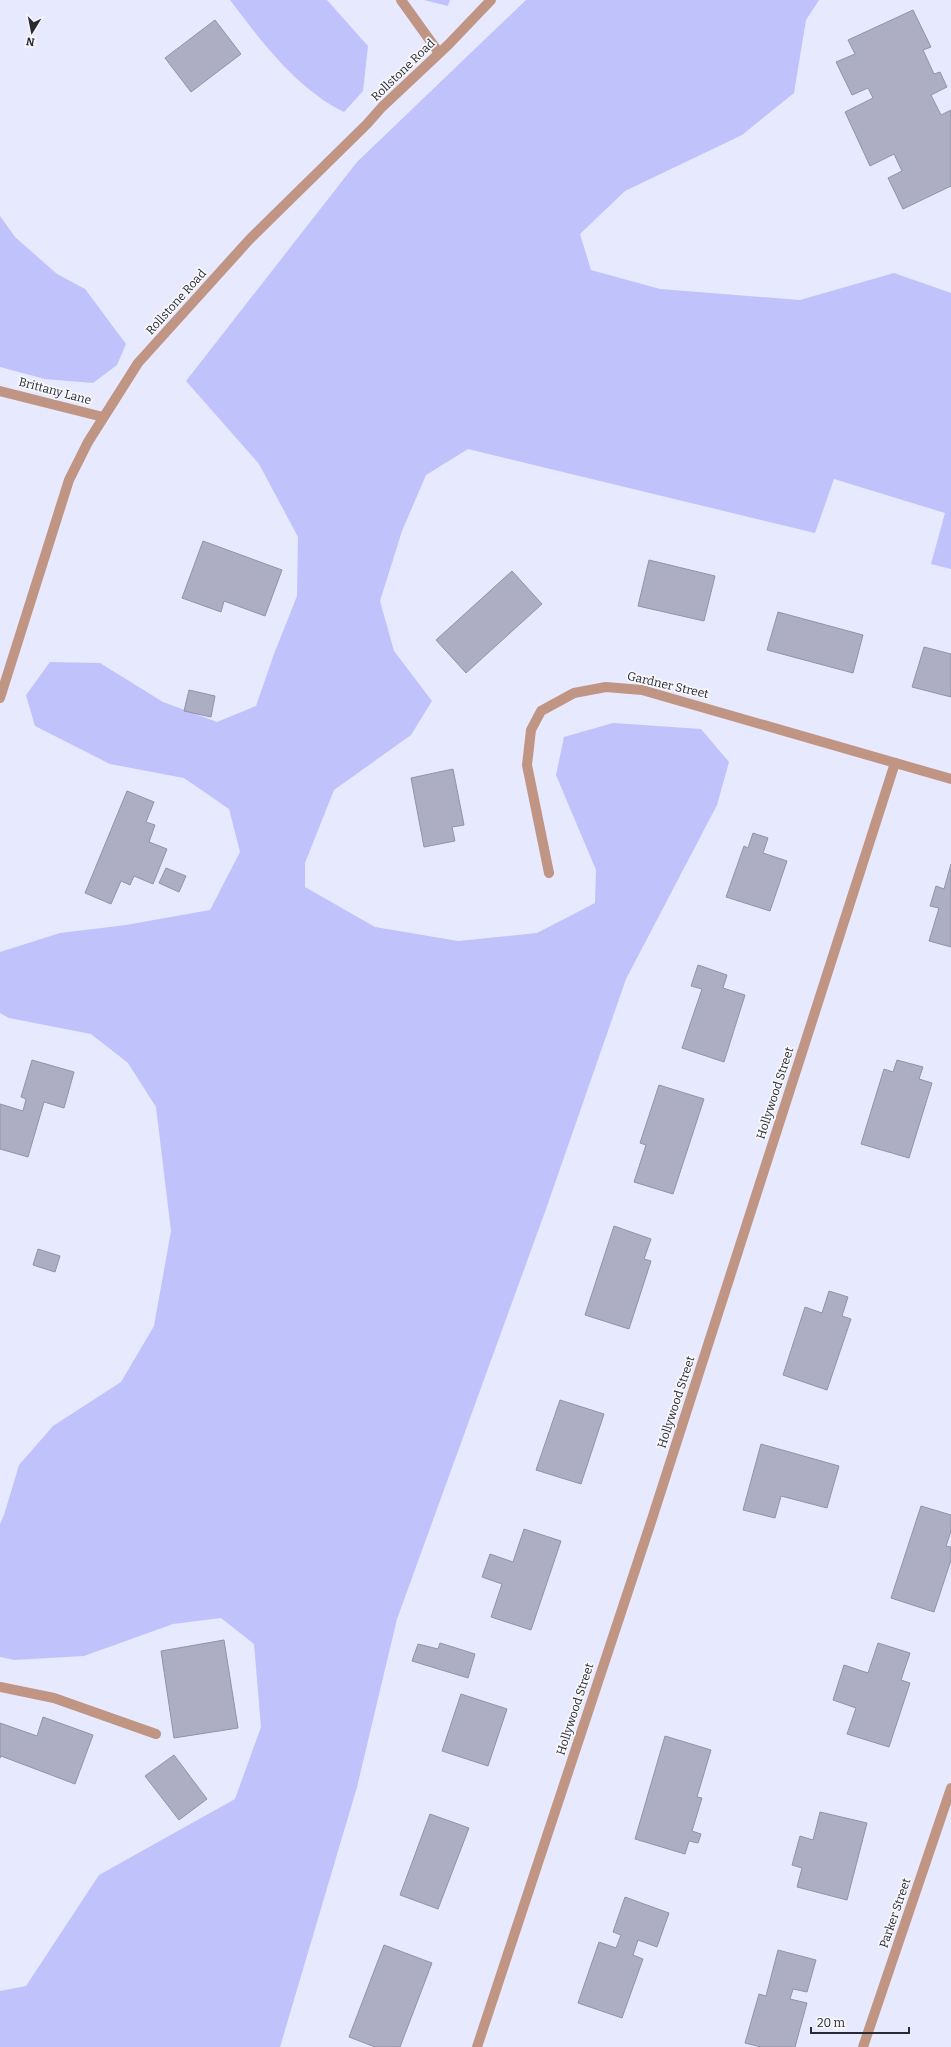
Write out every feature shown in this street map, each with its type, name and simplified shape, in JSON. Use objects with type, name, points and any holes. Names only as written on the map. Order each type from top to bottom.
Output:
[{"type":"street","points":[[401,0],[439,53]]},
{"type":"street","name":"Rollstone Road","points":[[0,698],[69,480],[103,417],[138,363],[249,240],[362,130],[382,107],[439,53],[491,0]]},
{"type":"street","name":"Brittany Lane","points":[[0,391],[103,417]]},
{"type":"street","name":"Gardner Street","points":[[549,873],[527,766],[528,746],[531,730],[541,711],[574,693],[606,687],[642,690],[951,779]]},
{"type":"street","name":"Hollywood Street","points":[[477,2047],[654,1514],[895,762]]},
{"type":"street","points":[[0,1687],[54,1698],[156,1734]]},
{"type":"street","name":"Parker Street","points":[[863,2047],[951,1788]]},
{"type":"shaded area","points":[[230,0],[327,0],[368,46],[363,91],[344,112],[327,102],[310,90],[281,63],[267,48]]},
{"type":"shaded area","points":[[424,0],[450,0],[448,6]]},
{"type":"shaded area","points":[[526,0],[819,0],[806,20],[794,93],[742,135],[625,191],[580,234],[591,270],[660,289],[800,300],[894,273],[951,293],[951,569],[931,564],[945,513],[834,479],[815,533],[468,449],[426,475],[402,531],[380,601],[394,651],[432,701],[411,735],[334,790],[305,863],[305,887],[375,927],[458,941],[537,933],[595,903],[596,870],[556,775],[564,737],[613,723],[701,729],[729,762],[717,805],[626,979],[546,1209],[397,1619],[357,1787],[280,2047],[0,2047],[0,1991],[26,1986],[99,1875],[235,1799],[261,1727],[254,1644],[221,1618],[173,1624],[84,1656],[14,1660],[0,1657],[0,1524],[19,1465],[53,1426],[121,1382],[154,1326],[171,1231],[156,1107],[128,1063],[91,1034],[9,1018],[0,1013],[0,952],[60,933],[126,925],[210,910],[240,852],[229,809],[184,778],[110,764],[35,726],[26,695],[50,662],[100,663],[163,702],[217,722],[256,706],[274,654],[297,596],[298,537],[259,464],[186,381],[357,162]]},
{"type":"shaded area","points":[[0,216],[15,237],[57,274],[85,289],[126,344],[117,365],[93,383],[45,379],[0,367]]},
{"type":"building","points":[[913,10],[931,47],[923,50],[934,74],[940,72],[947,87],[931,95],[941,115],[951,110],[951,186],[903,209],[888,178],[902,171],[894,154],[870,166],[845,112],[873,98],[868,88],[852,95],[836,62],[855,54],[848,40]]},
{"type":"building","points":[[215,20],[241,54],[191,92],[165,58]]},
{"type":"building","points":[[203,541],[282,570],[265,616],[224,601],[221,612],[182,598]]},
{"type":"building","points":[[649,560],[715,576],[704,621],[638,606]]},
{"type":"building","points":[[512,571],[542,604],[466,673],[436,640]]},
{"type":"building","points":[[778,612],[863,635],[853,673],[767,650]]},
{"type":"building","points":[[924,647],[951,654],[951,697],[912,687]]},
{"type":"building","points":[[189,690],[215,696],[211,717],[184,711]]},
{"type":"building","points":[[453,769],[464,825],[452,827],[455,841],[424,847],[411,778]]},
{"type":"building","points":[[127,791],[154,802],[146,822],[155,825],[149,842],[167,849],[153,884],[134,876],[130,885],[121,881],[111,904],[85,893]]},
{"type":"building","points":[[753,833],[768,838],[763,853],[787,861],[770,911],[726,897],[744,846],[748,848]]},
{"type":"building","points":[[951,864],[951,947],[929,941],[939,908],[930,906],[936,886],[944,889]]},
{"type":"building","points":[[166,868],[186,876],[179,892],[159,883]]},
{"type":"building","points":[[698,965],[727,975],[723,988],[745,995],[724,1062],[682,1048],[702,989],[691,986]]},
{"type":"building","points":[[32,1060],[74,1072],[64,1108],[44,1102],[28,1157],[0,1149],[0,1104],[23,1111],[26,1099],[21,1097]]},
{"type":"building","points":[[897,1060],[923,1067],[919,1079],[932,1083],[909,1158],[861,1144],[884,1069],[893,1072]]},
{"type":"building","points":[[659,1085],[704,1099],[673,1194],[634,1182],[646,1145],[640,1143]]},
{"type":"building","points":[[614,1226],[651,1239],[644,1259],[651,1261],[629,1329],[585,1315]]},
{"type":"building","points":[[38,1249],[60,1256],[55,1272],[33,1265]]},
{"type":"building","points":[[829,1291],[848,1297],[842,1316],[851,1319],[827,1390],[783,1375],[805,1307],[822,1313]]},
{"type":"building","points":[[560,1400],[604,1414],[581,1484],[536,1470]]},
{"type":"building","points":[[761,1444],[839,1466],[827,1508],[781,1496],[775,1518],[743,1510]]},
{"type":"building","points":[[921,1506],[951,1515],[951,1531],[946,1546],[951,1547],[951,1560],[934,1612],[891,1598]]},
{"type":"building","points":[[524,1529],[561,1541],[531,1630],[491,1617],[502,1584],[482,1577],[490,1554],[513,1562]]},
{"type":"building","points":[[224,1640],[238,1728],[174,1738],[161,1651]]},
{"type":"building","points":[[440,1643],[475,1654],[468,1678],[412,1661],[418,1644],[438,1649]]},
{"type":"building","points":[[878,1643],[910,1653],[901,1680],[910,1683],[889,1747],[847,1734],[856,1708],[833,1700],[844,1665],[868,1673]]},
{"type":"building","points":[[461,1694],[507,1709],[488,1766],[442,1751]]},
{"type":"building","points":[[43,1717],[93,1735],[75,1784],[1,1756],[0,1758],[0,1723],[37,1736]]},
{"type":"building","points":[[665,1736],[711,1750],[697,1797],[702,1798],[692,1831],[701,1834],[698,1843],[689,1841],[685,1854],[635,1839]]},
{"type":"building","points":[[174,1755],[207,1799],[179,1820],[145,1776]]},
{"type":"building","points":[[820,1812],[867,1823],[847,1900],[797,1887],[802,1868],[792,1865],[800,1836],[813,1840]]},
{"type":"building","points":[[430,1814],[469,1828],[438,1909],[400,1895]]},
{"type":"building","points":[[625,1897],[669,1913],[657,1947],[638,1940],[633,1955],[643,1959],[622,2018],[578,2003],[599,1942],[616,1948],[621,1935],[613,1932]]},
{"type":"building","points":[[384,1945],[432,1963],[400,2047],[375,2047],[349,2037]]},
{"type":"building","points":[[778,1950],[816,1960],[807,1992],[793,1989],[790,1999],[807,2003],[795,2047],[761,2047],[745,2043],[759,1994],[766,1996]]}]
